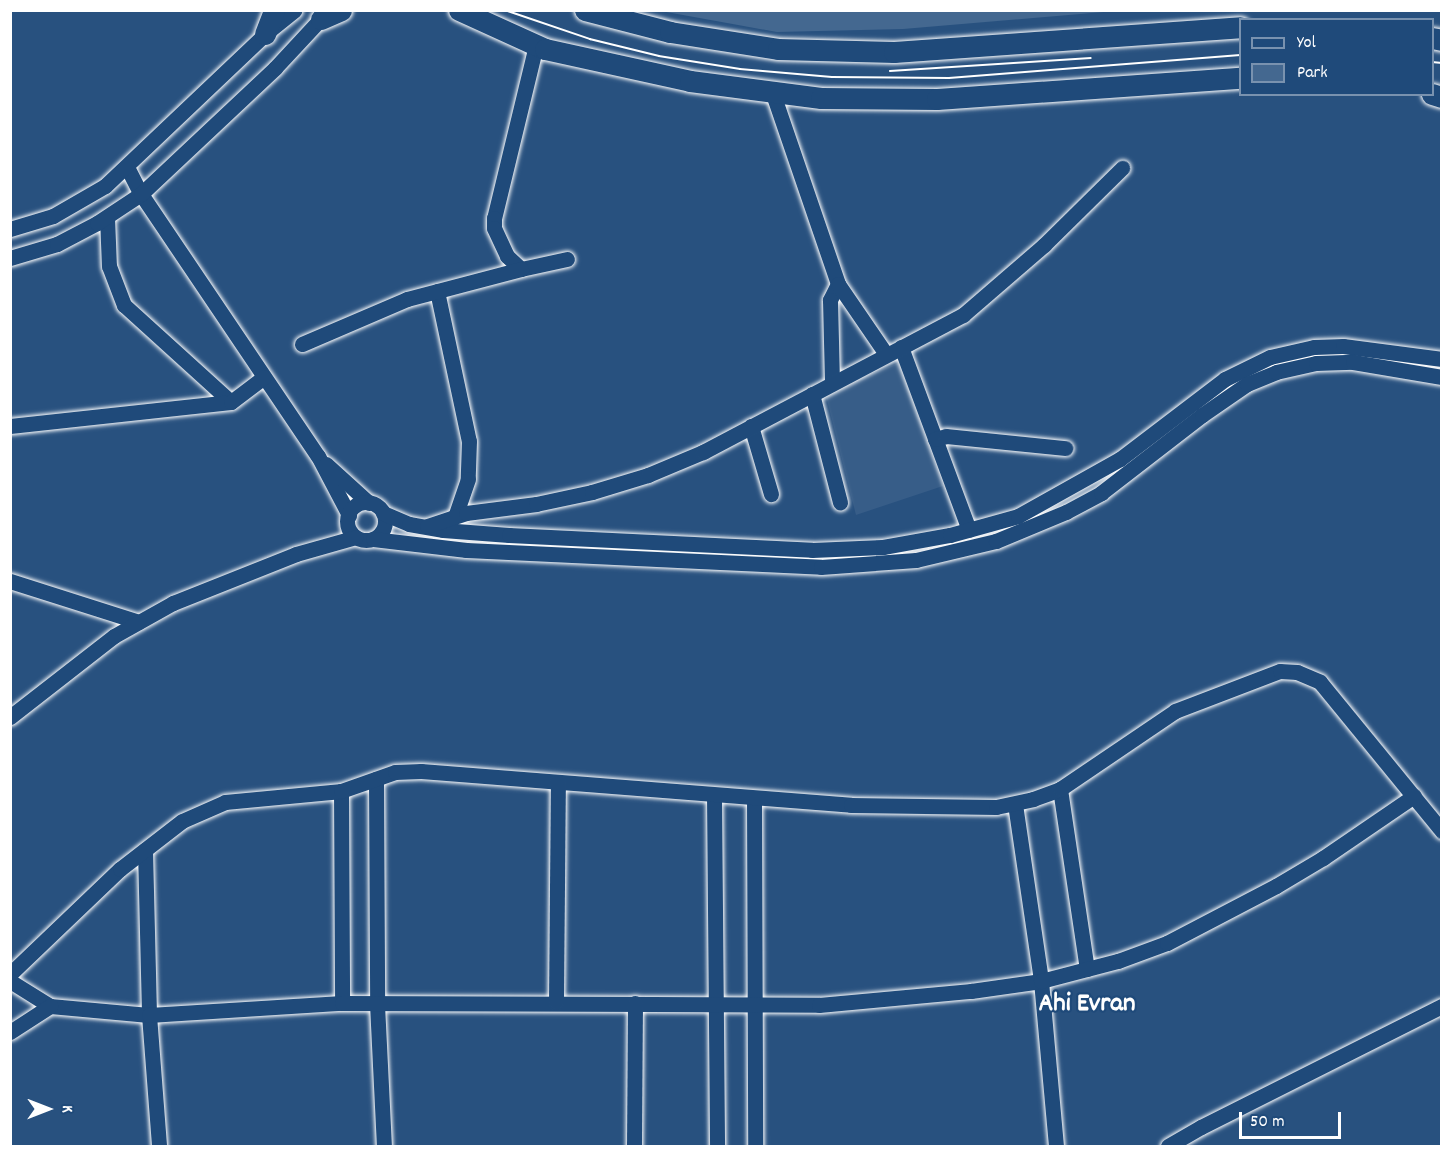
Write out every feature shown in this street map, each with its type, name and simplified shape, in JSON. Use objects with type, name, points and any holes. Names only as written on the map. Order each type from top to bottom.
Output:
[{"type":"highway","points":[[265,34],[274,10]]},
{"type":"highway","points":[[459,10],[536,45],[690,81],[821,98],[937,99],[1239,78]]},
{"type":"highway","points":[[585,10],[670,32],[778,49],[894,52],[1239,27]]},
{"type":"street","points":[[10,229],[35,223],[70,208],[105,186],[265,34],[295,10]]},
{"type":"street","points":[[10,258],[57,244],[107,217],[141,194],[330,13]]},
{"type":"street","points":[[521,269],[501,248],[494,218],[536,45]]},
{"type":"street","points":[[772,91],[838,284],[886,354]]},
{"type":"street","points":[[127,167],[141,194],[318,456],[349,515],[348,527],[356,537]]},
{"type":"street","points":[[425,527],[455,516],[564,498],[620,484],[703,453],[963,315],[1044,245],[1122,168]]},
{"type":"street","points":[[107,217],[106,250],[109,266],[124,305],[231,402]]},
{"type":"street","points":[[302,344],[407,299],[567,259]]},
{"type":"street","points":[[832,383],[830,300],[838,284]]},
{"type":"street","points":[[437,291],[469,441],[468,479],[455,516]]},
{"type":"street","points":[[318,456],[383,513],[409,524],[425,527],[622,542],[850,550],[883,547],[969,530],[1018,516],[1099,473],[1217,385],[1270,357],[1314,347],[1343,346],[1442,359]]},
{"type":"street","points":[[901,347],[969,530]]},
{"type":"street","points":[[10,717],[114,636],[173,603],[296,554],[356,537],[466,550],[844,567],[916,560],[961,551],[1006,537],[1066,512],[1101,493],[1211,408],[1247,384],[1276,372],[1316,363],[1353,362],[1442,377]]},
{"type":"street","points":[[10,426],[231,402],[264,377]]},
{"type":"street","points":[[812,394],[840,502]]},
{"type":"street","points":[[751,426],[771,494]]},
{"type":"street","points":[[935,440],[946,436],[1065,448]]},
{"type":"street","points":[[349,515],[357,505],[369,503]]},
{"type":"street","points":[[374,539],[383,531],[383,513]]},
{"type":"street","points":[[1002,521],[1006,537]]},
{"type":"street","points":[[10,580],[139,622]]},
{"type":"street","points":[[10,974],[120,869],[182,820],[219,804],[239,799],[341,791],[396,772],[421,771],[754,798],[905,807],[967,808],[1015,804],[1060,789],[1175,711],[1271,672],[1288,671],[1305,674],[1320,682],[1442,831]]},
{"type":"street","points":[[376,779],[377,1004],[384,1146]]},
{"type":"street","points":[[556,1002],[558,782]]},
{"type":"street","points":[[1060,789],[1087,969]]},
{"type":"street","points":[[341,791],[342,1003]]},
{"type":"street","points":[[714,795],[717,1146]]},
{"type":"street","points":[[10,981],[50,1006],[149,1015],[342,1003],[556,1002],[754,1006],[869,1003],[1041,981],[1151,950],[1228,912],[1323,858],[1414,796]]},
{"type":"street","points":[[754,798],[755,1146]]},
{"type":"street","points":[[1015,804],[1041,981],[1056,1146]]},
{"type":"street","points":[[144,850],[149,1015],[159,1146]]},
{"type":"street","points":[[634,1146],[635,1003]]},
{"type":"street","points":[[10,1032],[50,1006]]},
{"type":"street","points":[[1168,1146],[1211,1122],[1442,1006]]},
{"type":"shaded area","points":[[899,363],[943,486],[856,515],[825,392]]},
{"type":"green space","points":[[661,11],[1115,11],[903,29],[777,32]]},
{"type":"tram line","points":[[505,10],[590,39],[659,56],[740,69],[832,77],[949,78],[1239,55]]},
{"type":"tram line","points":[[890,71],[1091,58]]},
{"type":"tram line","points":[[1434,62],[1442,63]]},
{"type":"district","name":"Ahi Evran","points":[[1087,1005]]}]
